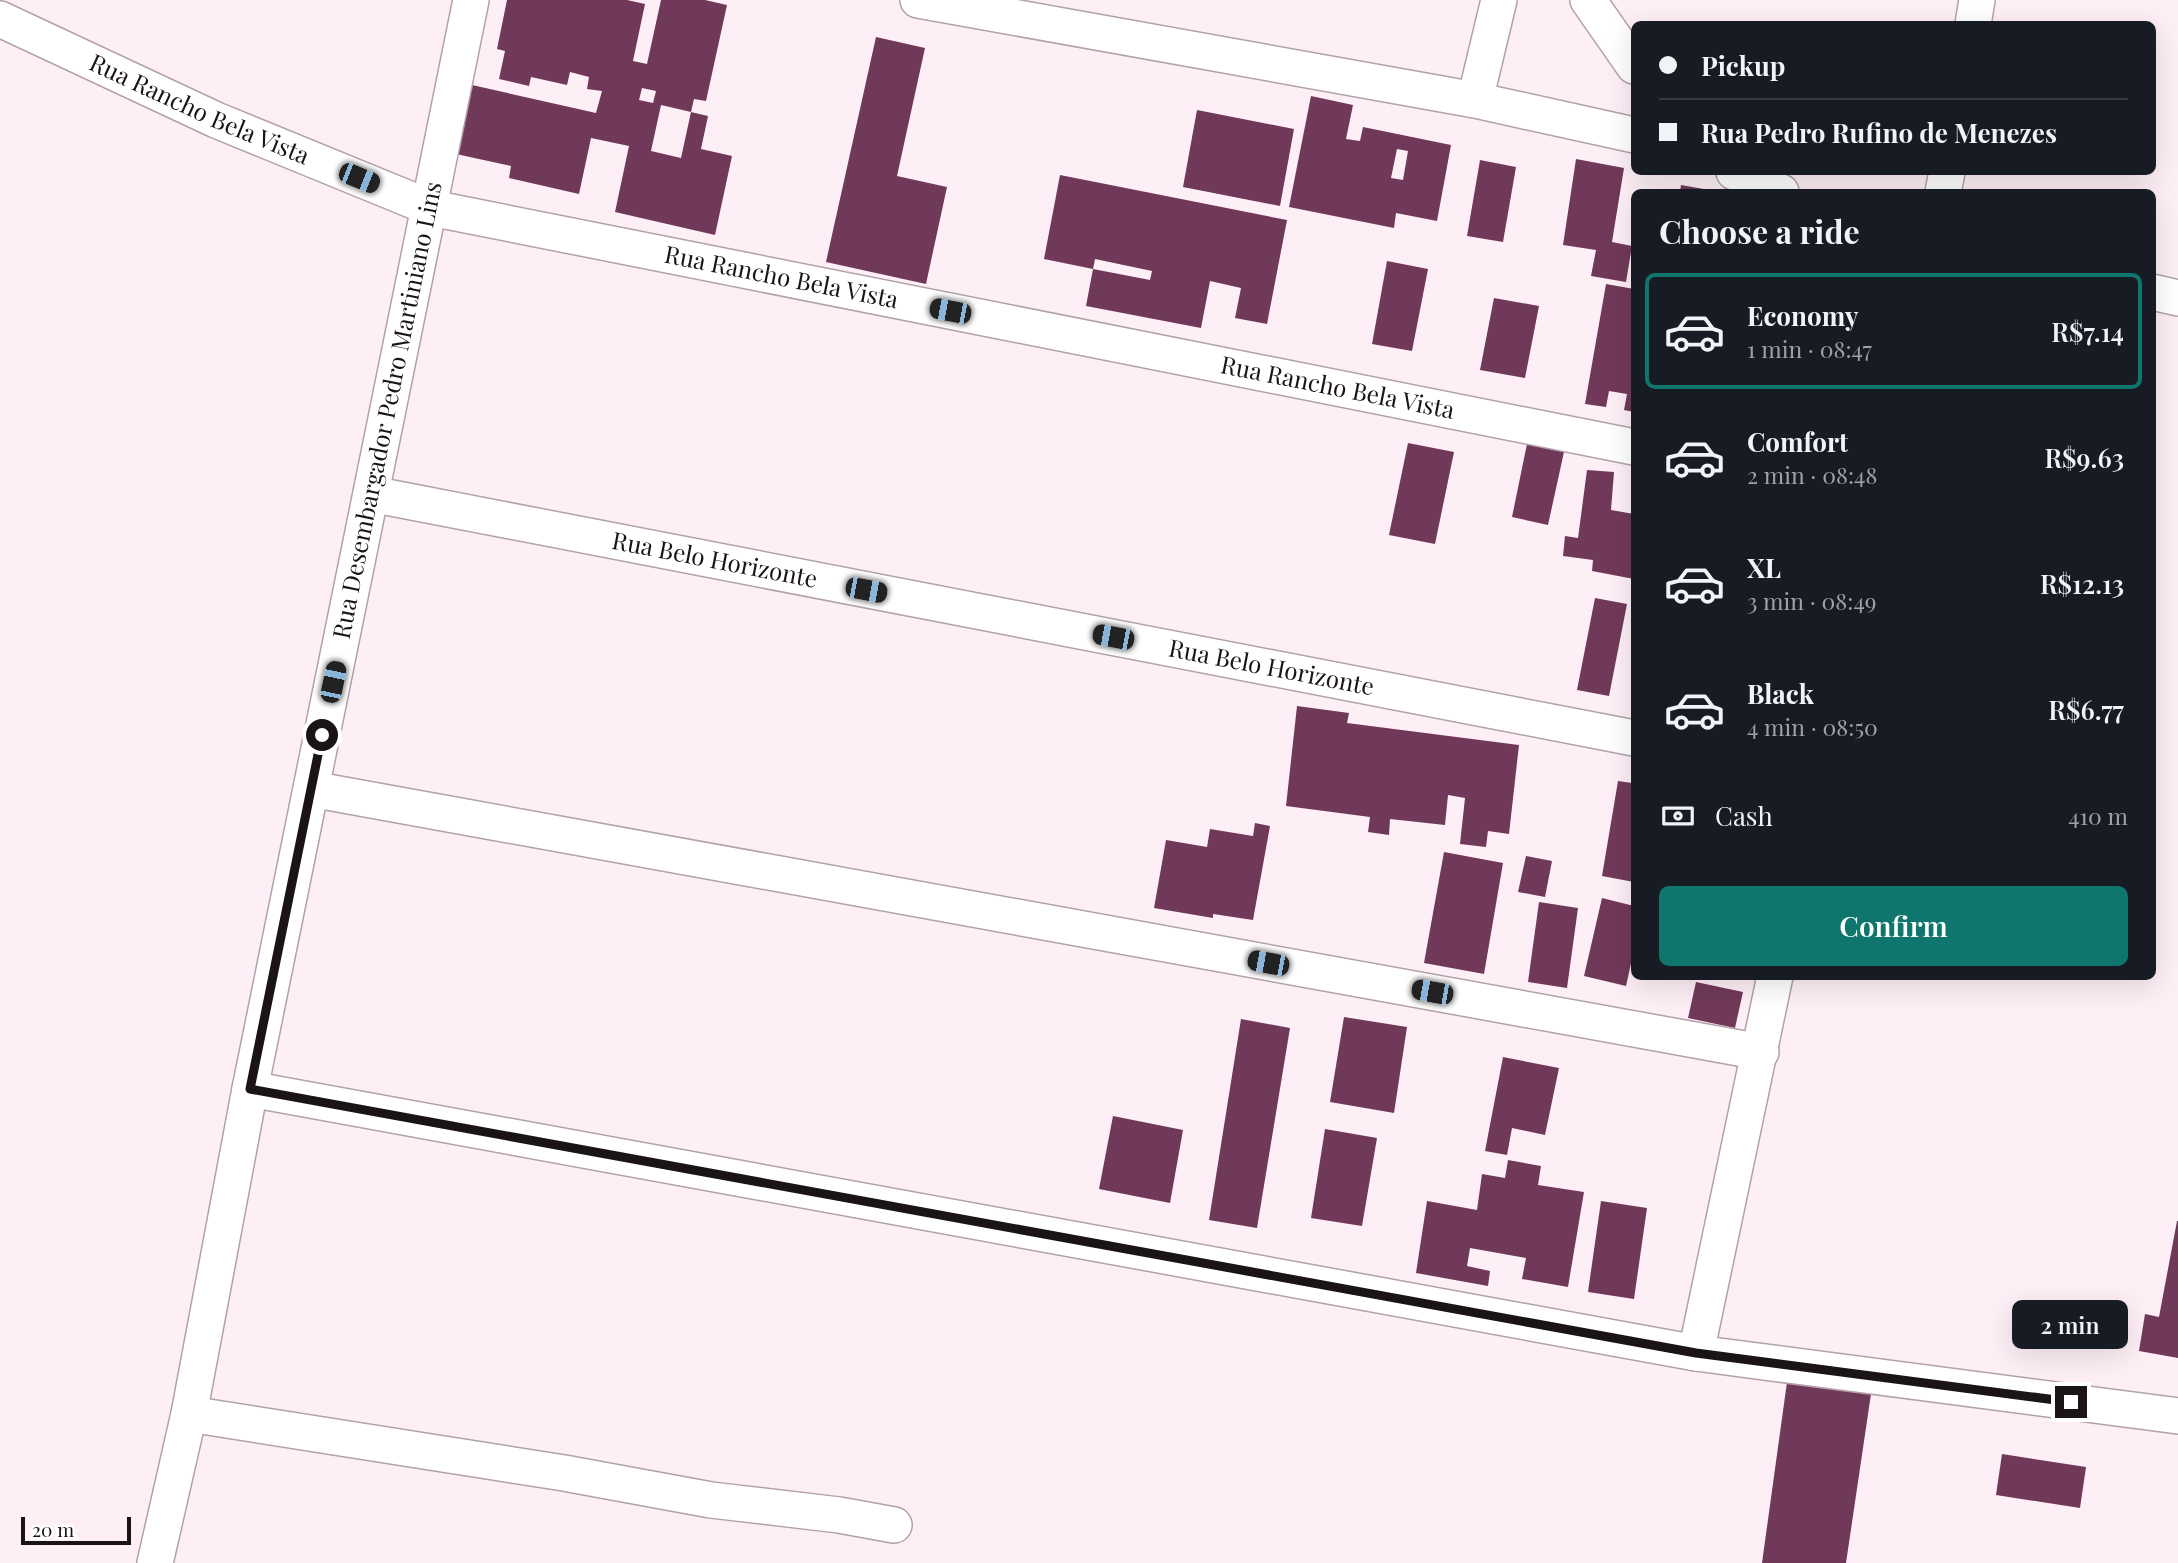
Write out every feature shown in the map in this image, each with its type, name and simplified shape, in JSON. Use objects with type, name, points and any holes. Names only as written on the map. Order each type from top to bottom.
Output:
[{"type":"street","name":"Rua Desembargador Pedro Martiniano Lins","points":[[155,1563],[189,1414],[250,1089],[471,0]]},
{"type":"street","points":[[918,0],[1475,100],[1631,134]]},
{"type":"street","points":[[1475,100],[1499,0]]},
{"type":"street","points":[[1588,0],[1631,62]]},
{"type":"street","points":[[1973,21],[1977,0]]},
{"type":"street","name":"Rua Rancho Bela Vista","points":[[0,19],[215,120],[430,208],[1631,446]]},
{"type":"street","points":[[1741,175],[1773,189]]},
{"type":"street","points":[[2156,293],[2178,298]]},
{"type":"street","name":"Rua Belo Horizonte","points":[[371,494],[1631,737]]},
{"type":"street","points":[[311,789],[1761,1052]]},
{"type":"street","points":[[1696,1353],[1761,1052],[1773,980]]},
{"type":"street","points":[[250,1089],[1696,1353],[2178,1416]]},
{"type":"street","points":[[189,1414],[564,1473],[711,1500],[839,1515],[894,1525]]},
{"type":"building","points":[[507,0],[627,0],[645,4],[633,61],[647,64],[661,0],[705,0],[727,5],[706,101],[694,99],[691,112],[708,116],[701,149],[732,156],[715,235],[615,212],[629,146],[591,138],[579,194],[509,178],[511,166],[456,154],[472,85],[596,113],[602,91],[587,89],[589,77],[570,72],[567,85],[531,77],[529,86],[499,79],[505,51],[497,49]],"holes":[[[642,88],[656,91],[653,103],[639,100]],[[661,105],[691,112],[681,158],[651,151]]]},
{"type":"building","points":[[876,37],[925,48],[897,176],[947,187],[926,284],[826,262]]},
{"type":"building","points":[[1311,96],[1353,105],[1346,139],[1360,141],[1363,127],[1451,145],[1437,221],[1396,213],[1394,228],[1289,207]],"holes":[[[1397,149],[1408,151],[1403,180],[1391,178]]]},
{"type":"building","points":[[1197,110],[1294,129],[1280,206],[1183,187]]},
{"type":"building","points":[[1576,159],[1624,168],[1612,242],[1631,246],[1626,282],[1591,276],[1596,250],[1563,245]]},
{"type":"building","points":[[1480,160],[1516,167],[1503,242],[1467,236]]},
{"type":"building","points":[[1060,175],[1287,220],[1267,324],[1235,318],[1241,288],[1210,281],[1201,328],[1086,306],[1093,269],[1044,259]],"holes":[[[1095,259],[1152,271],[1150,280],[1093,269]]]},
{"type":"building","points":[[1681,185],[1704,189],[1680,189]]},
{"type":"building","points":[[1387,261],[1428,269],[1412,351],[1372,344]]},
{"type":"building","points":[[1606,284],[1631,288],[1631,411],[1624,410],[1627,394],[1609,391],[1606,407],[1585,404]]},
{"type":"building","points":[[1494,298],[1539,306],[1525,378],[1480,370]]},
{"type":"building","points":[[1408,443],[1454,452],[1435,544],[1389,535]]},
{"type":"building","points":[[1527,444],[1564,452],[1548,525],[1512,517]]},
{"type":"building","points":[[1587,470],[1614,472],[1611,510],[1631,513],[1631,578],[1592,571],[1593,560],[1563,556],[1565,536],[1578,538]]},
{"type":"building","points":[[1595,598],[1627,604],[1609,696],[1577,690]]},
{"type":"building","points":[[1297,706],[1349,713],[1347,723],[1519,745],[1509,834],[1488,831],[1486,847],[1460,844],[1465,798],[1448,795],[1445,825],[1390,819],[1389,835],[1368,832],[1370,817],[1286,806]]},
{"type":"building","points":[[1618,781],[1631,783],[1631,881],[1602,876]]},
{"type":"building","points":[[1255,823],[1270,826],[1253,920],[1213,914],[1213,918],[1154,908],[1166,840],[1207,847],[1210,829],[1253,836]]},
{"type":"building","points":[[1444,852],[1503,863],[1484,974],[1424,963]]},
{"type":"building","points":[[1526,856],[1552,861],[1545,897],[1518,892]]},
{"type":"building","points":[[1602,898],[1631,905],[1631,964],[1626,986],[1584,976]]},
{"type":"building","points":[[1539,902],[1578,908],[1567,988],[1528,982]]},
{"type":"building","points":[[1696,982],[1743,992],[1735,1028],[1688,1018]]},
{"type":"building","points":[[1344,1017],[1407,1027],[1394,1113],[1330,1102]]},
{"type":"building","points":[[1241,1019],[1290,1028],[1257,1228],[1209,1220]]},
{"type":"building","points":[[1503,1057],[1559,1068],[1545,1135],[1512,1128],[1507,1155],[1485,1151]]},
{"type":"building","points":[[1113,1116],[1183,1130],[1170,1203],[1099,1189]]},
{"type":"building","points":[[1325,1129],[1377,1138],[1362,1226],[1311,1218]]},
{"type":"building","points":[[1508,1160],[1541,1166],[1538,1185],[1584,1192],[1568,1287],[1522,1279],[1526,1258],[1470,1248],[1467,1266],[1490,1271],[1488,1286],[1416,1273],[1427,1201],[1477,1210],[1482,1174],[1505,1178]]},
{"type":"building","points":[[1601,1201],[1647,1208],[1634,1299],[1588,1292]]},
{"type":"building","points":[[2177,1221],[2178,1358],[2139,1351],[2145,1314],[2159,1317]]},
{"type":"building","points":[[1787,1382],[1871,1394],[1846,1563],[1762,1563]]},
{"type":"building","points":[[2002,1454],[2086,1467],[2080,1508],[1996,1495]]},
{"type":"route","points":[[322,735],[250,1089],[1696,1353],[2071,1402]]}]
